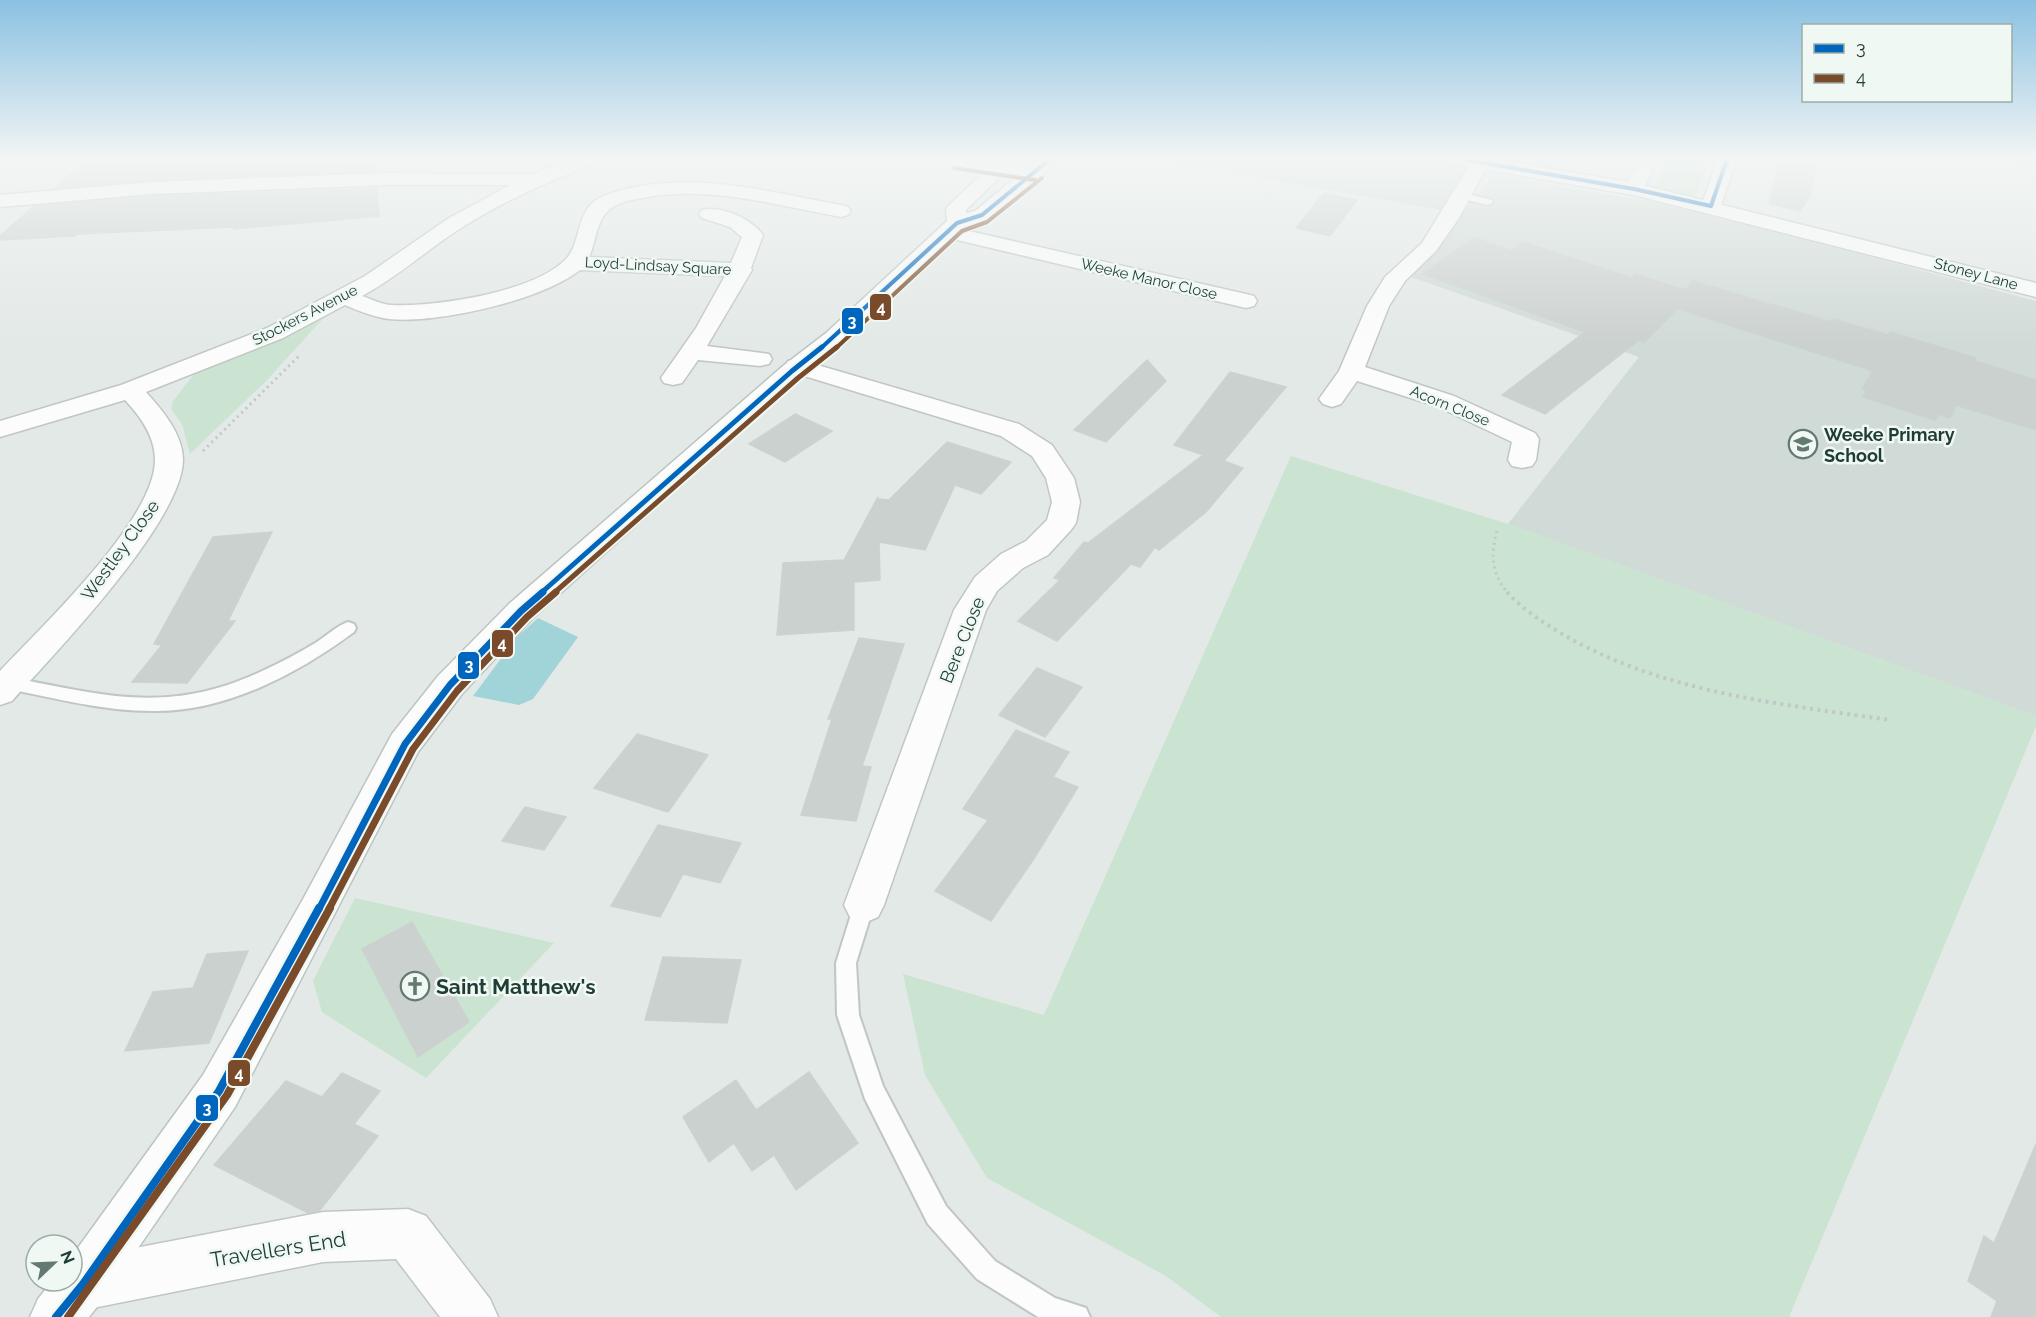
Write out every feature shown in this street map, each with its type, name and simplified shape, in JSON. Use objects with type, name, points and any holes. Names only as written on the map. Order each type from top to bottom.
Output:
[{"type":"street","name":"Stockers Avenue","points":[[0,429],[130,390],[275,333],[373,281],[459,220]]},
{"type":"street","points":[[344,297],[389,312],[436,310],[528,288],[558,276],[575,262],[590,220]]},
{"type":"street","name":"Loyd-Lindsay Square","points":[[673,378],[692,352],[741,270],[753,235],[737,223],[729,220]]},
{"type":"street","points":[[952,228],[954,220]]},
{"type":"street","points":[[69,1301],[219,1091],[316,914],[405,744],[450,685],[529,603],[779,363],[834,338],[952,228],[969,220]]},
{"type":"street","points":[[1332,399],[1351,371],[1378,306],[1390,286],[1396,277],[1429,247],[1446,220]]},
{"type":"street","name":"Stoney Lane","points":[[1767,220],[2036,290]]},
{"type":"street","name":"Weeke Manor Close","points":[[952,228],[1246,301]]},
{"type":"street","name":"Loyd-Lindsay Square","points":[[575,262],[741,270]]},
{"type":"street","points":[[692,352],[779,363]]},
{"type":"street","name":"Bere Close","points":[[779,363],[1010,430],[1042,451],[1060,478],[1066,502],[1061,523],[1037,548],[1012,561],[986,584],[970,610],[864,905]]},
{"type":"street","name":"Acorn Close","points":[[1351,371],[1445,401],[1526,439],[1522,460]]},
{"type":"street","name":"Westley Close","points":[[4,687],[84,601],[124,550],[155,505],[164,487],[169,464],[163,432],[130,390]]},
{"type":"street","name":"Travellers End","points":[[69,1301],[323,1238],[408,1234],[472,1317]]},
{"type":"lane","points":[[4,687],[130,703],[181,704],[220,693],[289,666],[329,643],[348,628]]},
{"type":"lane","points":[[864,905],[846,963],[848,1015],[873,1091],[937,1215],[986,1270],[1049,1309],[1077,1317]]},
{"type":"path","points":[[164,487],[230,426],[305,350]]},
{"type":"path","points":[[1497,531],[1492,543],[1492,560],[1503,587],[1526,610],[1573,639],[1666,680],[1731,695],[1890,720]]},
{"type":"shaded area","name":"Weeke Primary School","points":[[1456,220],[1734,220],[2036,301],[2036,716],[1508,524],[1639,357],[1411,277]]},
{"type":"green space","points":[[329,312],[266,381],[190,454],[182,424],[171,409],[173,401],[198,369]]},
{"type":"green space","points":[[1291,456],[1508,524],[2036,716],[2036,726],[1789,1317],[1221,1317],[1166,1276],[987,1178],[925,1075],[903,974],[1044,1015]]},
{"type":"green space","points":[[355,898],[554,943],[426,1078],[322,1012],[313,981]]},
{"type":"water","points":[[538,618],[578,637],[533,699],[519,705],[473,696],[517,637]]},
{"type":"building","points":[[18,220],[329,220],[234,229],[235,227],[77,234],[0,240],[0,236]]},
{"type":"building","points":[[1302,220],[1342,220],[1330,236],[1296,228]]},
{"type":"building","points":[[1474,238],[1512,251],[1523,242],[1631,278],[1635,274],[1685,290],[1693,281],[1832,322],[1834,319],[1889,335],[1890,332],[1976,358],[1975,361],[2036,380],[2036,430],[1956,405],[1950,418],[1938,414],[1935,420],[1863,397],[1867,391],[1862,389],[1873,371],[1678,309],[1644,342],[1639,340],[1545,414],[1502,395],[1585,332],[1423,274]]},
{"type":"building","points":[[1147,360],[1166,381],[1106,442],[1074,430]]},
{"type":"building","points":[[1230,372],[1286,387],[1224,461],[1243,468],[1206,512],[1159,550],[1155,547],[1140,567],[1131,564],[1057,641],[1018,621],[1060,580],[1054,578],[1084,542],[1088,543],[1203,455],[1174,445]]},
{"type":"building","points":[[795,414],[832,431],[785,462],[749,444]]},
{"type":"building","points":[[947,442],[1011,462],[981,494],[955,485],[925,550],[879,542],[880,580],[854,582],[854,630],[777,635],[783,563],[844,560],[878,497],[878,499],[889,500]]},
{"type":"building","points":[[272,532],[228,621],[235,621],[187,683],[132,682],[162,645],[154,644],[213,537]]},
{"type":"building","points":[[859,638],[904,644],[862,766],[871,767],[856,821],[801,815],[832,719],[828,719]]},
{"type":"building","points":[[1037,668],[1082,687],[1045,737],[999,715]]},
{"type":"building","points":[[1016,730],[1069,752],[1053,777],[1078,787],[1035,857],[991,921],[935,891],[988,820],[963,809]]},
{"type":"building","points":[[637,734],[708,755],[668,812],[594,788]]},
{"type":"building","points":[[525,807],[566,817],[544,850],[502,841]]},
{"type":"building","points":[[658,825],[741,843],[720,883],[683,874],[660,917],[611,906]]},
{"type":"building","name":"Saint Matthew's","points":[[412,922],[469,1022],[418,1057],[362,949]]},
{"type":"building","points":[[248,951],[209,1043],[125,1051],[153,992],[193,988],[207,954]]},
{"type":"building","points":[[663,957],[741,960],[727,1023],[645,1020]]},
{"type":"building","points":[[809,1072],[858,1143],[796,1190],[774,1155],[752,1171],[734,1143],[709,1162],[683,1117],[736,1080],[756,1110]]},
{"type":"building","points":[[342,1073],[380,1091],[354,1124],[378,1136],[320,1210],[308,1213],[214,1165],[286,1081],[322,1097]]},
{"type":"building","points":[[2036,1144],[2036,1317],[1991,1317],[1997,1301],[1968,1281],[1984,1236],[1994,1243]]},
{"type":"transit line","name":"3","points":[[56,1317],[83,1284],[219,1091],[316,914],[405,744],[450,685],[521,611],[792,371],[834,338],[957,223],[965,220]]},
{"type":"transit line","name":"4","points":[[68,1317],[227,1095],[413,749],[457,691],[527,617],[798,378],[840,345],[962,231],[989,220]]},
{"type":"place","name":"Weeke Primary School","points":[[1803,444]]},
{"type":"place","name":"Saint Matthew's","points":[[415,986]]}]
